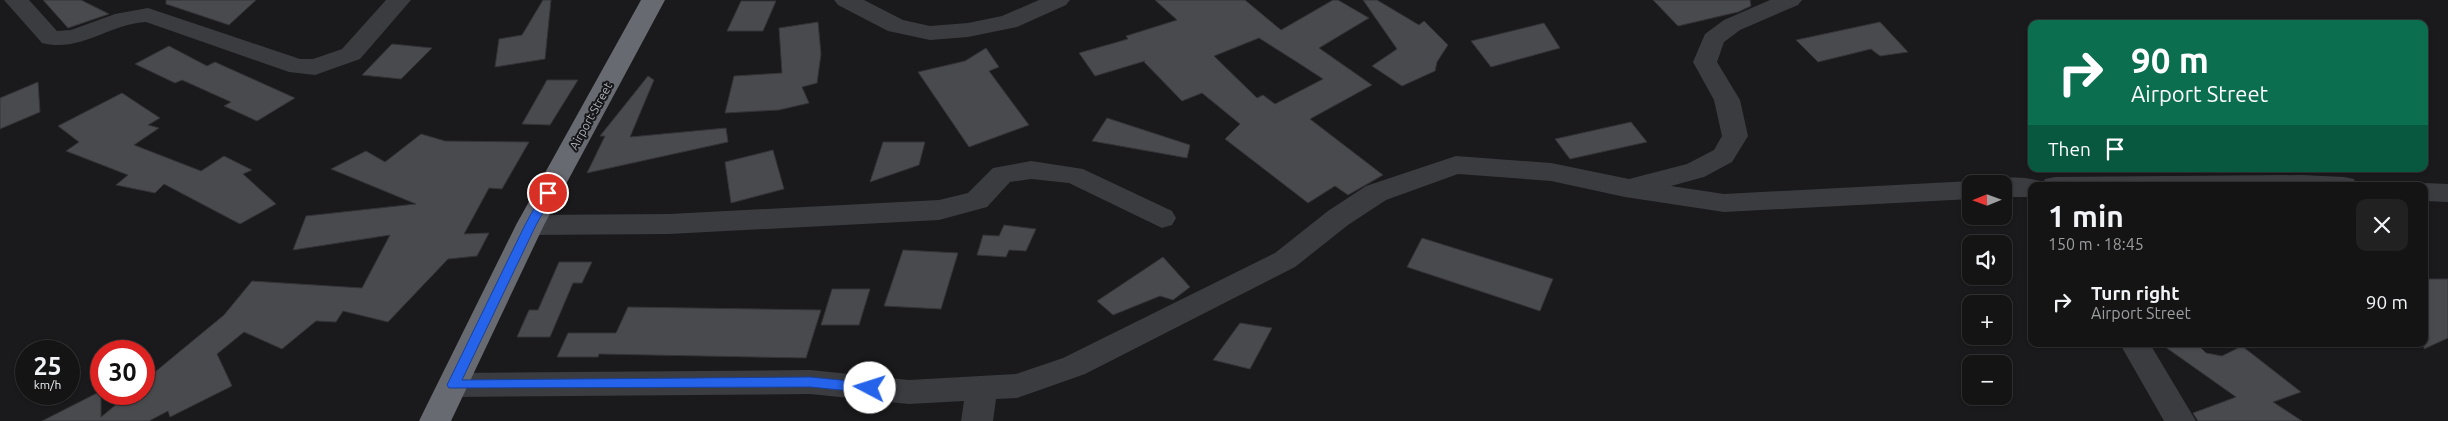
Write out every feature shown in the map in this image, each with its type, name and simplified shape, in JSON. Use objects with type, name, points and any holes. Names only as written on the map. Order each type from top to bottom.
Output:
[{"type":"highway","name":"Airport Street","points":[[435,421],[530,225],[620,65],[653,0]]},
{"type":"street","points":[[16,0],[50,38],[68,38],[132,16],[148,15],[298,67],[315,67],[351,54],[400,0]]},
{"type":"street","points":[[846,0],[896,26],[930,33],[968,30],[1009,22],[1058,0]]},
{"type":"street","points":[[1625,188],[1696,171],[1723,156],[1735,136],[1727,100],[1705,62],[1714,39],[1732,25],[1790,0]]},
{"type":"street","points":[[453,385],[810,382],[909,392],[1017,386],[1074,366],[1285,260],[1338,218],[1376,193],[1456,165],[1551,172],[1625,188],[1724,202],[1962,190]]},
{"type":"street","points":[[530,225],[669,224],[939,210],[977,200],[1002,174],[1031,170],[1074,175],[1162,218]]},
{"type":"street","points":[[2012,188],[2028,187]]},
{"type":"street","points":[[2428,192],[2448,193]]},
{"type":"street","points":[[2138,347],[2180,421]]},
{"type":"street","points":[[977,421],[982,388]]},
{"type":"building","points":[[43,0],[81,0],[109,14],[68,28]]},
{"type":"building","points":[[166,0],[256,0],[229,25],[166,4]]},
{"type":"building","points":[[543,0],[551,0],[545,59],[495,67],[499,39],[522,35]]},
{"type":"building","points":[[1155,0],[1245,0],[1281,30],[1333,0],[1338,0],[1369,18],[1319,48],[1372,85],[1310,119],[1383,175],[1348,195],[1335,186],[1308,203],[1225,139],[1240,124],[1202,93],[1182,101],[1145,61],[1095,76],[1079,53],[1128,39],[1126,36],[1177,20]],"holes":[[[1259,38],[1323,79],[1275,104],[1263,95],[1257,98],[1214,56]]]},
{"type":"building","points":[[1363,0],[1377,0],[1419,25],[1424,21],[1448,45],[1437,62],[1435,71],[1402,86],[1372,66],[1397,49]]},
{"type":"building","points":[[1653,0],[1750,0],[1751,6],[1738,12],[1678,26]]},
{"type":"building","points":[[741,1],[776,1],[763,31],[727,31]]},
{"type":"building","points":[[818,22],[821,54],[817,83],[802,87],[809,103],[779,110],[725,113],[734,76],[782,73],[779,28]]},
{"type":"building","points":[[1880,22],[1908,52],[1880,56],[1871,49],[1818,62],[1796,40]]},
{"type":"building","points":[[1544,23],[1560,48],[1491,67],[1471,41]]},
{"type":"building","points":[[392,44],[432,48],[401,79],[362,75]]},
{"type":"building","points":[[169,46],[207,66],[215,62],[295,98],[257,121],[224,106],[231,102],[182,80],[175,83],[135,64]]},
{"type":"building","points":[[986,48],[999,67],[989,71],[1029,125],[969,147],[918,72],[965,61]]},
{"type":"building","points":[[648,76],[654,80],[630,137],[726,128],[728,142],[587,173],[605,136],[600,136]]},
{"type":"building","points":[[547,80],[578,80],[550,125],[522,124]]},
{"type":"building","points":[[38,82],[40,112],[0,129],[0,98]]},
{"type":"building","points":[[122,93],[160,118],[148,125],[159,128],[134,145],[201,171],[224,156],[252,170],[243,174],[276,204],[240,224],[164,184],[155,193],[116,185],[128,175],[66,151],[79,142],[58,126]]},
{"type":"building","points":[[1107,118],[1190,145],[1187,158],[1092,141]]},
{"type":"building","points":[[1631,122],[1647,142],[1570,159],[1555,139]]},
{"type":"building","points":[[421,134],[445,141],[529,142],[502,189],[489,188],[464,234],[489,233],[477,256],[448,259],[388,322],[343,311],[336,322],[316,321],[282,349],[244,332],[217,354],[232,386],[170,417],[168,411],[149,421],[42,421],[73,405],[80,405],[80,402],[90,397],[90,405],[101,405],[101,417],[116,405],[155,405],[155,372],[224,315],[252,281],[362,288],[390,235],[293,250],[306,216],[416,204],[331,169],[366,151],[385,162]]},
{"type":"building","points":[[883,142],[925,142],[919,165],[870,182]]},
{"type":"building","points":[[773,150],[784,189],[731,203],[725,162]]},
{"type":"building","points":[[1004,225],[1036,229],[1026,251],[1009,250],[1006,257],[977,255],[983,235],[999,236]]},
{"type":"building","points":[[1422,238],[1553,279],[1540,311],[1407,267]]},
{"type":"building","points":[[903,250],[958,253],[941,309],[884,306]]},
{"type":"building","points":[[1163,257],[1190,287],[1173,300],[1160,296],[1113,315],[1097,301]]},
{"type":"building","points":[[559,262],[592,262],[582,283],[573,283],[550,337],[517,337],[529,310],[538,310]]},
{"type":"building","points":[[2428,279],[2448,279],[2448,338],[2424,349],[2424,347],[2428,347]]},
{"type":"building","points":[[832,289],[870,289],[859,325],[821,325]]},
{"type":"building","points":[[628,307],[821,310],[806,358],[599,354],[598,357],[557,357],[568,333],[616,333]]},
{"type":"building","points":[[1240,323],[1272,328],[1250,369],[1213,360]]},
{"type":"building","points":[[2165,347],[2200,347],[2206,353],[2222,356],[2243,347],[2301,392],[2273,402],[2302,421],[2198,421],[2193,413],[2236,397]]},
{"type":"route","points":[[548,193],[530,225],[453,385],[810,382],[870,388]]}]
